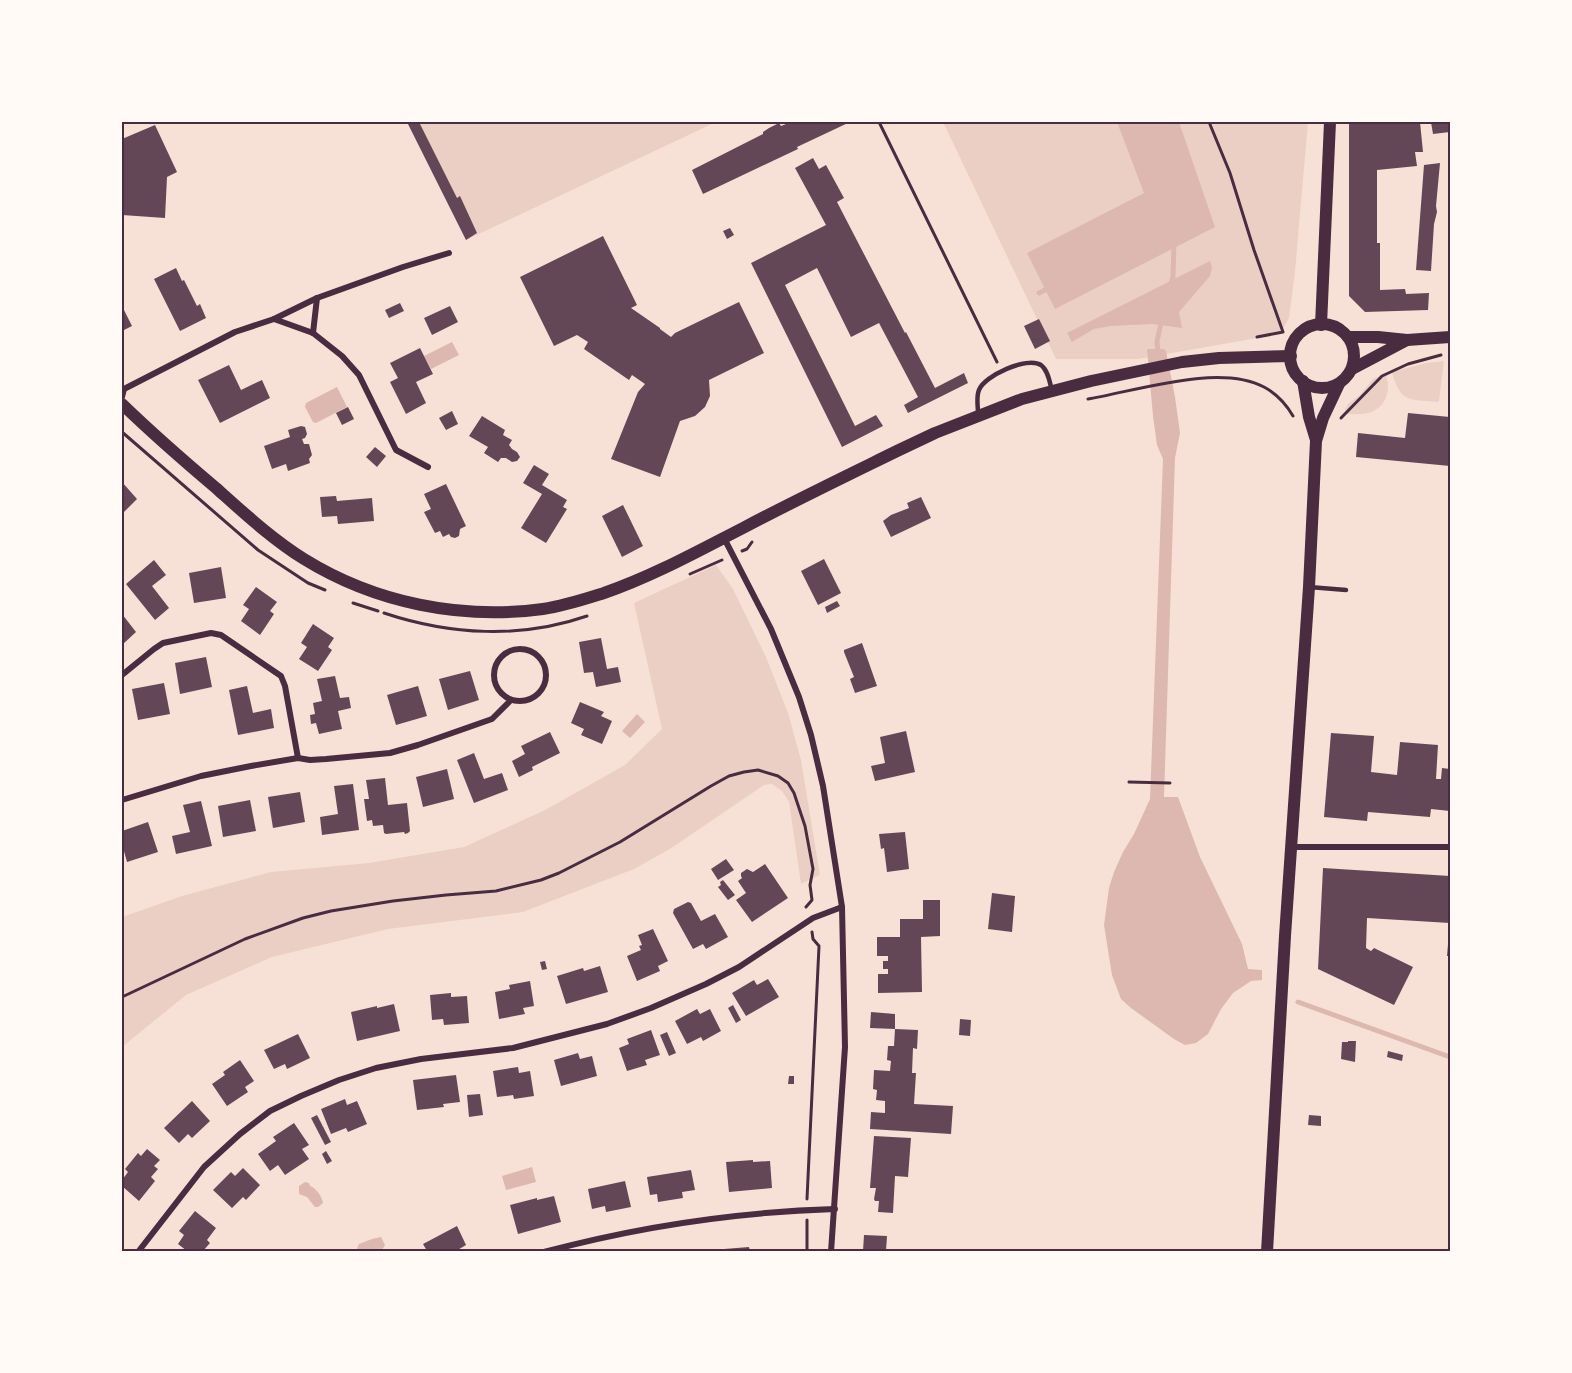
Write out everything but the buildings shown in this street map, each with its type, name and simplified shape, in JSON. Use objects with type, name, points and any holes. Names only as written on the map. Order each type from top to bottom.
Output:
[{"type":"main road","points":[[1321,325],[1330,122]]},
{"type":"main road","points":[[1313,326],[1332,326],[1341,330],[1348,337],[1353,347],[1352,369],[1339,384],[1321,388],[1311,386],[1296,374],[1292,366],[1292,346],[1304,330],[1313,326]]},
{"type":"main road","points":[[1348,337],[1407,340],[1450,337]]},
{"type":"main road","points":[[1352,369],[1407,340]]},
{"type":"main road","points":[[122,404],[255,522],[288,548],[322,569],[356,585],[413,603],[432,607],[497,612],[544,609],[626,585],[897,451],[1022,399],[1131,371],[1182,362],[1219,358],[1291,356]]},
{"type":"main road","points":[[1303,381],[1316,441]]},
{"type":"main road","points":[[1267,1251],[1309,587],[1316,441],[1323,418],[1339,384]]},
{"type":"street","points":[[122,396],[124,388],[235,332],[274,319],[317,298],[449,252]]},
{"type":"street","points":[[313,333],[317,298]]},
{"type":"street","points":[[274,319],[313,333],[342,356],[359,375],[396,450],[428,466]]},
{"type":"street","points":[[724,538],[771,629],[799,697],[823,786],[842,907],[844,1047],[831,1251]]},
{"type":"street","points":[[122,675],[163,643],[211,633],[220,635],[281,676],[298,758]]},
{"type":"street","points":[[511,650],[529,651],[542,661],[546,677],[544,685],[534,697],[526,700],[511,700],[497,688],[494,670],[497,662],[511,650]]},
{"type":"street","points":[[122,800],[201,776],[298,758],[310,760],[390,753],[492,719],[511,700]]},
{"type":"street","points":[[1291,847],[1450,847]]},
{"type":"street","points":[[138,1251],[204,1167],[240,1134],[270,1111],[339,1080],[376,1068],[421,1059],[513,1048],[607,1024],[668,1001],[731,971],[806,922],[842,907]]},
{"type":"street","points":[[544,1251],[620,1233],[677,1223],[738,1215],[835,1209]]},
{"type":"lane","points":[[978,416],[980,387],[1002,371],[1028,363],[1041,365],[1046,372],[1052,391]]},
{"type":"lane","points":[[1309,587],[1346,590]]},
{"type":"path","points":[[879,122],[1002,371]]},
{"type":"path","points":[[1209,122],[1230,173],[1283,332],[1257,337]]},
{"type":"path","points":[[1341,418],[1382,376],[1408,364],[1450,353]]},
{"type":"path","points":[[1082,400],[1179,381],[1225,377],[1264,387],[1279,397],[1293,417]]},
{"type":"path","points":[[122,432],[258,550],[308,583],[328,591]]},
{"type":"path","points":[[683,578],[747,549],[754,538]]},
{"type":"path","points":[[347,600],[409,622],[463,631],[500,632],[536,629],[577,620],[596,613]]},
{"type":"path","points":[[122,997],[244,939],[303,918],[393,901],[496,891],[541,880],[620,842],[729,776],[758,770],[783,779],[788,783],[798,801],[805,826],[813,869],[810,885],[812,900],[801,914],[819,946],[807,1251]]},
{"type":"path","points":[[1129,782],[1170,783]]},
{"type":"shaded area","points":[[407,122],[716,122],[466,240]]},
{"type":"shaded area","points":[[943,122],[1308,122],[1289,318],[1280,334],[1138,359],[1056,359]]},
{"type":"shaded area","points":[[1117,122],[1179,122],[1215,227],[1055,309],[1027,253],[1144,193]]},
{"type":"shaded area","points":[[1210,261],[1212,268],[1210,276],[1179,312],[1182,328],[1153,324],[1111,326],[1094,329],[1072,342],[1067,333]]},
{"type":"shaded area","points":[[452,342],[459,355],[431,369],[424,356]]},
{"type":"shaded area","points":[[1147,349],[1166,351],[1180,433],[1175,458],[1164,797],[1178,797],[1200,857],[1242,944],[1248,969],[1262,970],[1262,980],[1251,981],[1233,993],[1221,1009],[1208,1034],[1196,1043],[1185,1045],[1121,999],[1112,975],[1104,925],[1109,888],[1114,872],[1150,799],[1163,459],[1157,445]]},
{"type":"shaded area","points":[[1444,361],[1439,401],[1407,398],[1398,389],[1392,372]]},
{"type":"shaded area","points":[[1386,375],[1388,391],[1381,406],[1368,413],[1346,414],[1348,404],[1360,395],[1373,379]]},
{"type":"shaded area","points":[[337,387],[347,407],[316,423],[313,422],[305,407],[306,403]]},
{"type":"shaded area","points":[[716,565],[733,589],[766,657],[788,713],[801,760],[820,875],[801,884],[789,802],[782,791],[772,784],[764,785],[670,849],[634,869],[523,912],[388,929],[272,957],[186,995],[122,1047],[122,917],[182,896],[271,872],[369,863],[464,847],[545,810],[625,765],[662,729],[634,603]]},
{"type":"shaded area","points":[[637,714],[645,722],[630,738],[622,731]]},
{"type":"shaded area","points":[[532,1167],[536,1182],[506,1190],[502,1176]]},
{"type":"shaded area","points":[[305,1182],[316,1190],[321,1198],[323,1203],[318,1207],[315,1207],[307,1197],[299,1194],[299,1186]]},
{"type":"shaded area","points":[[381,1237],[385,1245],[382,1250],[356,1251],[359,1244]]},
{"type":"waterway","points":[[1170,287],[1173,277],[1174,243]]},
{"type":"waterway","points":[[1039,293],[1051,287]]},
{"type":"waterway","points":[[1158,354],[1157,341],[1162,319]]},
{"type":"waterway","points":[[1298,1002],[1450,1057]]}]
